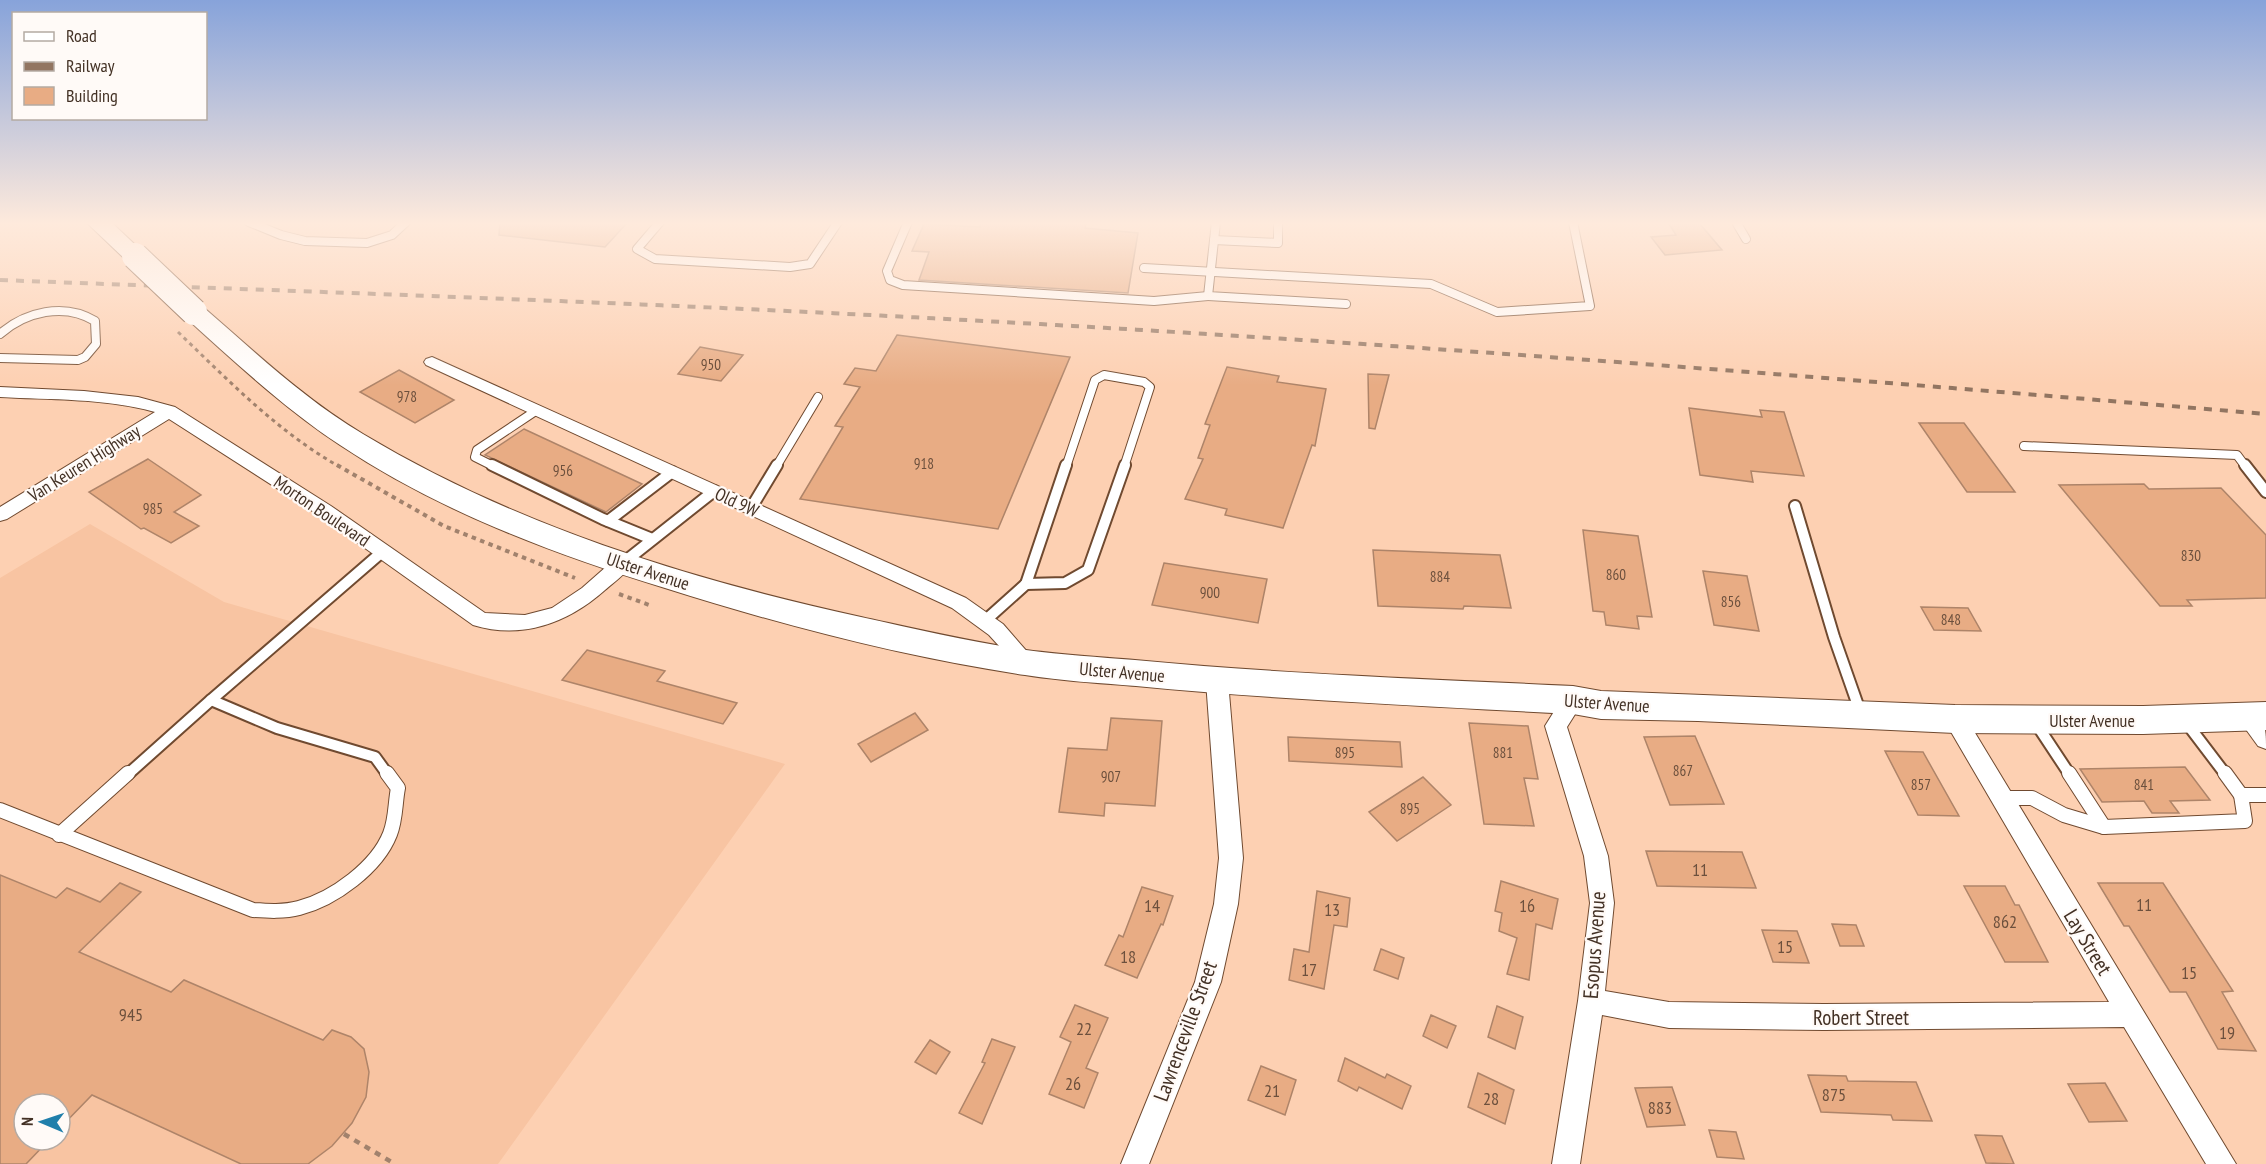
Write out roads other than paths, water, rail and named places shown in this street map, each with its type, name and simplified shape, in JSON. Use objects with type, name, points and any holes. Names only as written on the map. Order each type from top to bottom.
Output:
[{"type":"main road","name":"Ulster Avenue","points":[[156,276],[272,381],[350,439],[437,488],[522,527],[622,564],[769,609],[952,650],[1027,663],[1217,681],[1574,700],[1601,705],[1698,707],[1956,719],[2183,719],[2260,724]]},
{"type":"street","name":"Old 9W","points":[[432,362],[959,603],[987,619],[1027,663]]},
{"type":"street","name":"Morton Boulevard","points":[[0,392],[84,396],[138,402],[169,411],[324,510],[480,620],[523,624],[555,616],[571,608],[622,564]]},
{"type":"street","name":"Van Keuren Highway","points":[[0,515],[169,411]]},
{"type":"street","name":"Lawrenceville Street","points":[[1135,1164],[1208,982],[1226,904],[1231,858],[1217,681]]},
{"type":"street","name":"Esopus Avenue","points":[[1566,1164],[1591,1001],[1602,903],[1596,856],[1556,726],[1574,700]]},
{"type":"street","name":"Lay Street","points":[[1956,719],[2000,798],[2222,1164]]},
{"type":"street","name":"Robert Street","points":[[1591,1001],[1669,1015],[1824,1017],[2132,1014]]},
{"type":"lane","points":[[889,276],[890,280],[903,285],[1154,301],[1208,296],[1346,304]]},
{"type":"lane","points":[[1208,296],[1210,276]]},
{"type":"lane","points":[[1300,276],[1431,284],[1497,312],[1590,306],[1584,276]]},
{"type":"lane","points":[[0,334],[20,318],[36,313],[90,316],[95,321],[96,344],[85,357],[78,360],[0,358]]},
{"type":"lane","points":[[987,619],[1026,584],[1095,380],[1104,375],[1144,382],[1150,387],[1145,408],[1088,570],[1065,583],[1026,584]]},
{"type":"lane","points":[[751,508],[818,398]]},
{"type":"lane","points":[[537,410],[477,450],[475,457],[608,521],[652,539]]},
{"type":"lane","points":[[2024,446],[2237,455],[2266,492]]},
{"type":"lane","points":[[608,521],[672,472]]},
{"type":"lane","points":[[622,564],[714,491]]},
{"type":"lane","points":[[1795,506],[1827,608],[1840,662],[1861,714]]},
{"type":"lane","points":[[59,835],[382,552]]},
{"type":"lane","points":[[0,810],[253,910],[277,912],[307,906],[355,877],[376,856],[390,833],[398,788],[375,757],[277,728],[211,700]]},
{"type":"lane","points":[[2000,798],[2032,798],[2064,816],[2104,827],[2245,821],[2241,795],[2183,719]]},
{"type":"lane","points":[[2034,720],[2104,827]]},
{"type":"lane","points":[[2241,795],[2266,795]]},
{"type":"railway","points":[[0,280],[710,307],[1111,328],[1606,361],[2266,414]]}]
